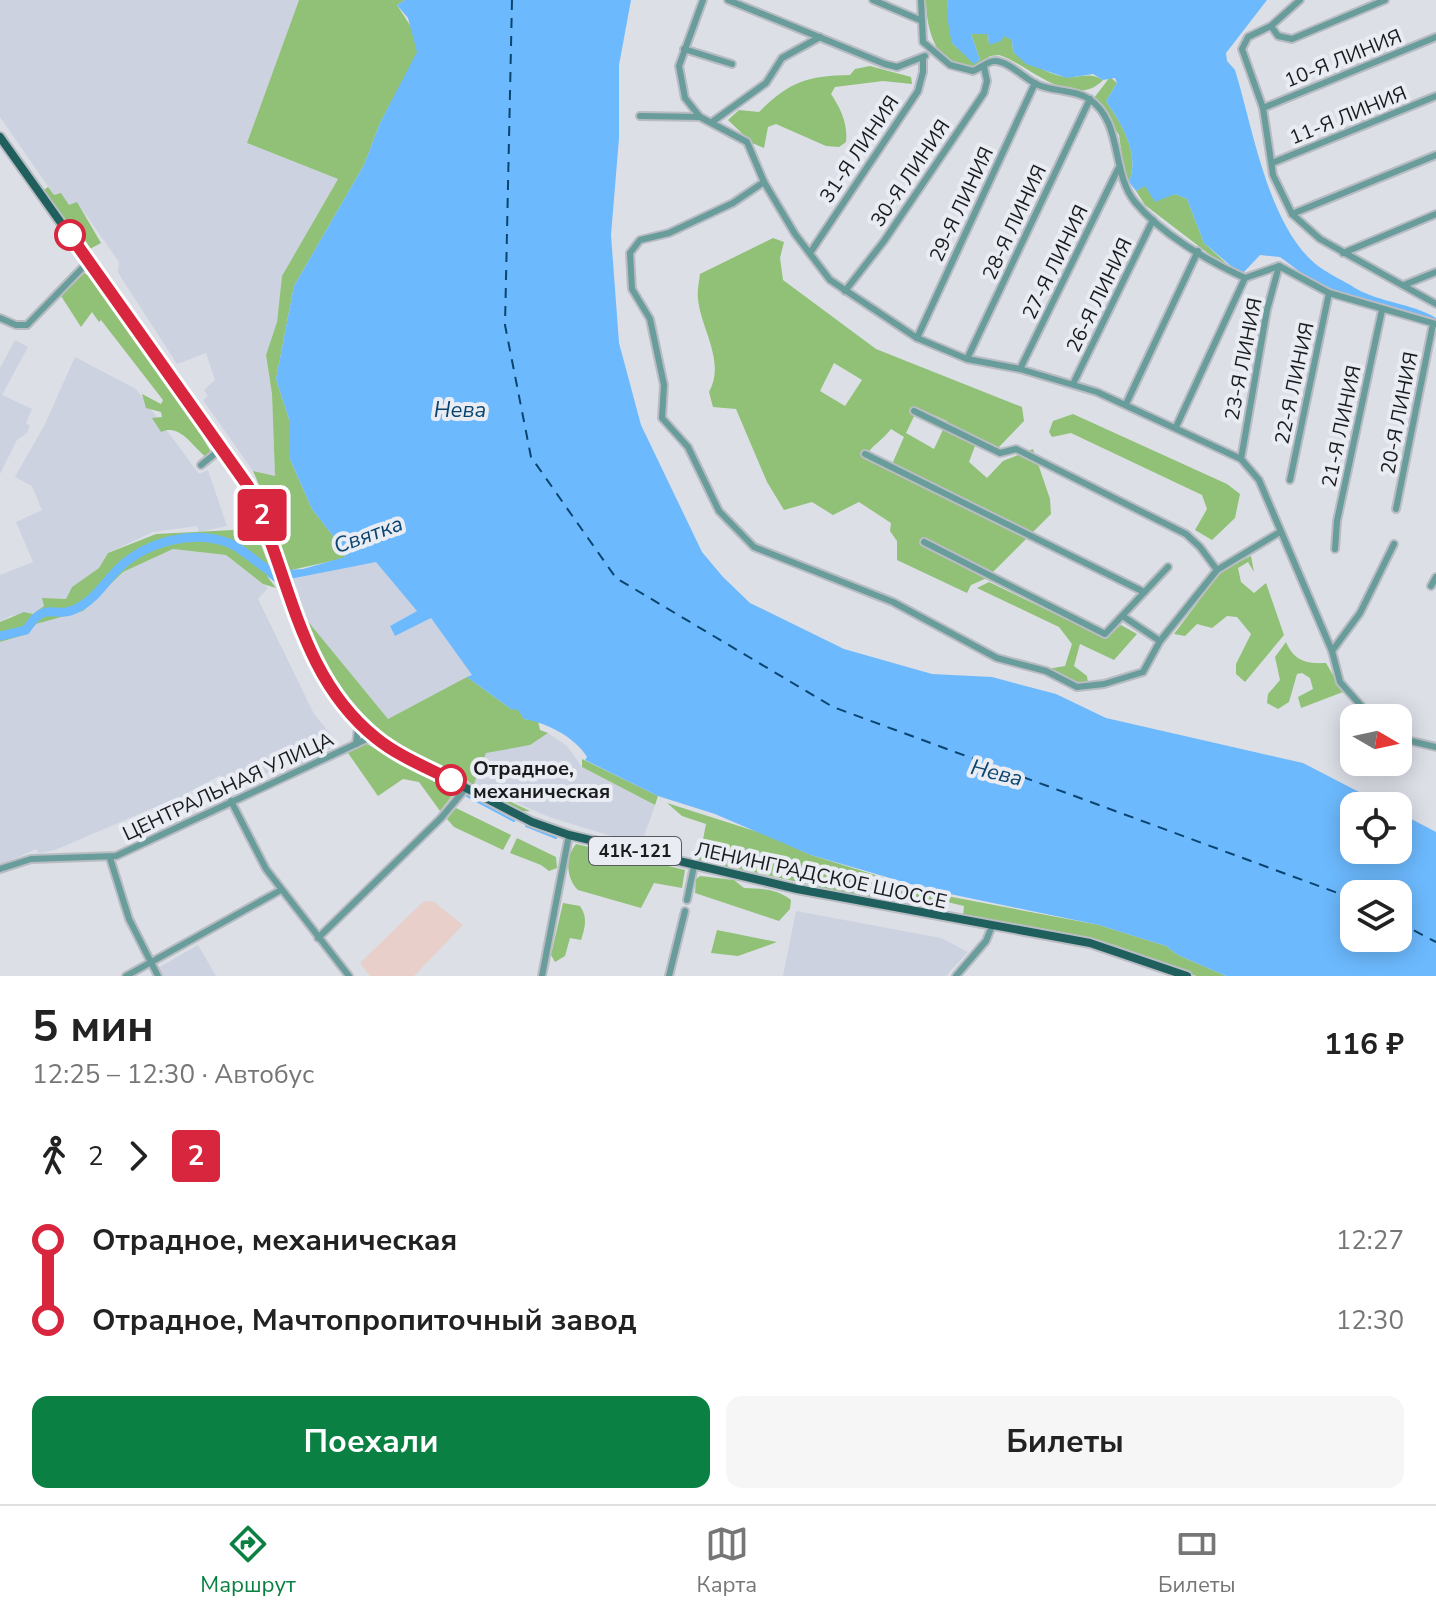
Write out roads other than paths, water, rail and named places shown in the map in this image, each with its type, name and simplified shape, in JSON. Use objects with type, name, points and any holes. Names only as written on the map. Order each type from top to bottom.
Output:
[{"type":"main road","name":"ЛЕНИНГРАДСКОЕ ШОССЕ","points":[[0,137],[248,486],[314,663],[373,736],[532,822],[569,835],[694,866],[992,926]]},
{"type":"main road","name":"41К-121","points":[[992,926],[1114,949],[1187,976]]},
{"type":"street","points":[[700,117],[685,98],[679,80],[684,49],[703,0]]},
{"type":"street","points":[[728,0],[885,64],[897,67],[932,52]]},
{"type":"street","points":[[873,0],[920,20]]},
{"type":"street","points":[[921,0],[923,42],[950,65],[973,71],[984,67],[990,60],[998,61],[1035,83],[1090,99],[1100,109],[1115,142],[1118,169],[1136,203],[1153,220],[1198,251],[1245,278]]},
{"type":"street","points":[[1300,0],[1271,26],[1248,37],[1242,49],[1263,108],[1280,194],[1292,214],[1320,239],[1436,304]]},
{"type":"street","points":[[1271,26],[1278,36],[1292,39],[1385,0]]},
{"type":"street","points":[[712,122],[766,83],[782,58],[820,37]]},
{"type":"street","name":"10-Я ЛИНИЯ","points":[[1263,108],[1436,37]]},
{"type":"street","points":[[684,49],[732,64]]},
{"type":"street","name":"31-Я ЛИНИЯ","points":[[810,253],[868,160],[918,91],[923,58]]},
{"type":"street","name":"30-Я ЛИНИЯ","points":[[845,291],[884,241],[984,93],[987,81],[984,67]]},
{"type":"street","name":"29-Я ЛИНИЯ","points":[[917,338],[1035,83]]},
{"type":"street","name":"11-Я ЛИНИЯ","points":[[1272,163],[1436,96]]},
{"type":"street","name":"28-Я ЛИНИЯ","points":[[967,359],[1090,99]]},
{"type":"street","points":[[640,116],[700,117],[747,142],[764,182],[830,280],[917,338],[967,359],[1020,369],[1073,384],[1126,404],[1241,459],[1259,480],[1332,651],[1340,682],[1360,704]]},
{"type":"street","points":[[1292,214],[1436,155]]},
{"type":"street","name":"27-Я ЛИНИЯ","points":[[1020,369],[1118,169]]},
{"type":"street","points":[[764,182],[720,209],[669,233],[640,240],[630,253],[632,289],[650,319],[661,372],[662,418],[688,447],[719,511],[754,547],[893,602],[997,658],[1046,671],[1077,687],[1104,684],[1143,672],[1160,641],[1217,570],[1280,532]]},
{"type":"street","points":[[1343,253],[1436,214]]},
{"type":"street","name":"26-Я ЛИНИЯ","points":[[1073,384],[1153,220]]},
{"type":"street","points":[[1126,404],[1198,251]]},
{"type":"street","points":[[0,318],[16,325],[27,325],[89,261]]},
{"type":"street","points":[[1176,427],[1245,278],[1279,266],[1329,293],[1434,324]]},
{"type":"street","name":"23-Я ЛИНИЯ","points":[[1241,459],[1265,322],[1279,266]]},
{"type":"street","points":[[1404,285],[1436,272]]},
{"type":"street","name":"22-Я ЛИНИЯ","points":[[1290,480],[1329,293]]},
{"type":"street","name":"21-Я ЛИНИЯ","points":[[1335,549],[1337,521],[1382,310]]},
{"type":"street","name":"20-Я ЛИНИЯ","points":[[1396,509],[1434,324]]},
{"type":"street","points":[[914,411],[1000,453],[1016,449],[1186,534],[1217,570]]},
{"type":"street","points":[[201,465],[222,448]]},
{"type":"street","points":[[865,454],[1144,592]]},
{"type":"street","points":[[924,542],[1105,634],[1168,567]]},
{"type":"street","points":[[1332,651],[1360,613],[1394,544]]},
{"type":"street","points":[[1431,586],[1436,577]]},
{"type":"street","points":[[1124,617],[1160,641]]},
{"type":"street","points":[[356,744],[359,721]]},
{"type":"street","name":"ЦЕНТРАЛЬНАЯ УЛИЦА","points":[[0,869],[31,859],[110,858],[373,736]]},
{"type":"street","points":[[1412,741],[1436,747]]},
{"type":"street","points":[[318,938],[441,818],[466,788]]},
{"type":"street","points":[[231,801],[253,849],[349,976]]},
{"type":"street","points":[[542,976],[569,835]]},
{"type":"street","points":[[110,858],[129,919],[158,976]]},
{"type":"street","points":[[687,900],[694,866]]},
{"type":"street","points":[[126,976],[281,890]]},
{"type":"street","points":[[669,976],[685,911]]},
{"type":"street","points":[[959,975],[986,941],[992,926]]},
{"type":"water","name":"Нева","points":[[405,0],[631,0],[619,65],[619,138],[611,235],[619,343],[641,425],[702,552],[750,603],[844,649],[932,674],[992,677],[1056,694],[1106,718],[1303,763],[1359,792],[1340,792],[1340,864],[1412,864],[1412,819],[1436,832],[1436,976],[1226,976],[1178,955],[1166,946],[1099,925],[931,890],[811,855],[715,814],[658,796],[585,760],[587,757],[582,750],[568,737],[524,719],[518,710],[511,709],[467,677],[472,675],[431,618],[395,636],[390,626],[417,611],[376,562],[275,582],[267,576],[271,571],[303,569],[345,557],[344,550],[312,509],[289,457],[289,419],[276,379],[294,286],[364,165],[380,123],[417,52],[408,18],[397,5]]},
{"type":"water","points":[[948,0],[1267,0],[1226,53],[1227,61],[1235,70],[1264,175],[1286,227],[1301,249],[1322,269],[1365,293],[1426,313],[1436,318],[1436,322],[1319,286],[1280,257],[1260,255],[1244,272],[1238,272],[1204,243],[1187,199],[1175,194],[1155,202],[1145,186],[1136,191],[1129,182],[1131,150],[1106,101],[1117,83],[1115,78],[1103,80],[1093,74],[1067,78],[1026,64],[1013,52],[1012,40],[1004,36],[1001,41],[989,45],[988,34],[971,34],[980,60],[974,64],[952,43]]},
{"type":"waterway","name":"Святка","points":[[0,636],[26,630],[40,614],[72,611],[81,606],[131,558],[171,540],[201,537],[229,543],[280,576]]},
{"type":"waterway","points":[[367,742],[456,790]]},
{"type":"waterway","points":[[467,796],[514,821]]},
{"type":"waterway","points":[[526,826],[556,838]]},
{"type":"place","name":"Отрадное, механическая","points":[[451,780]]}]
